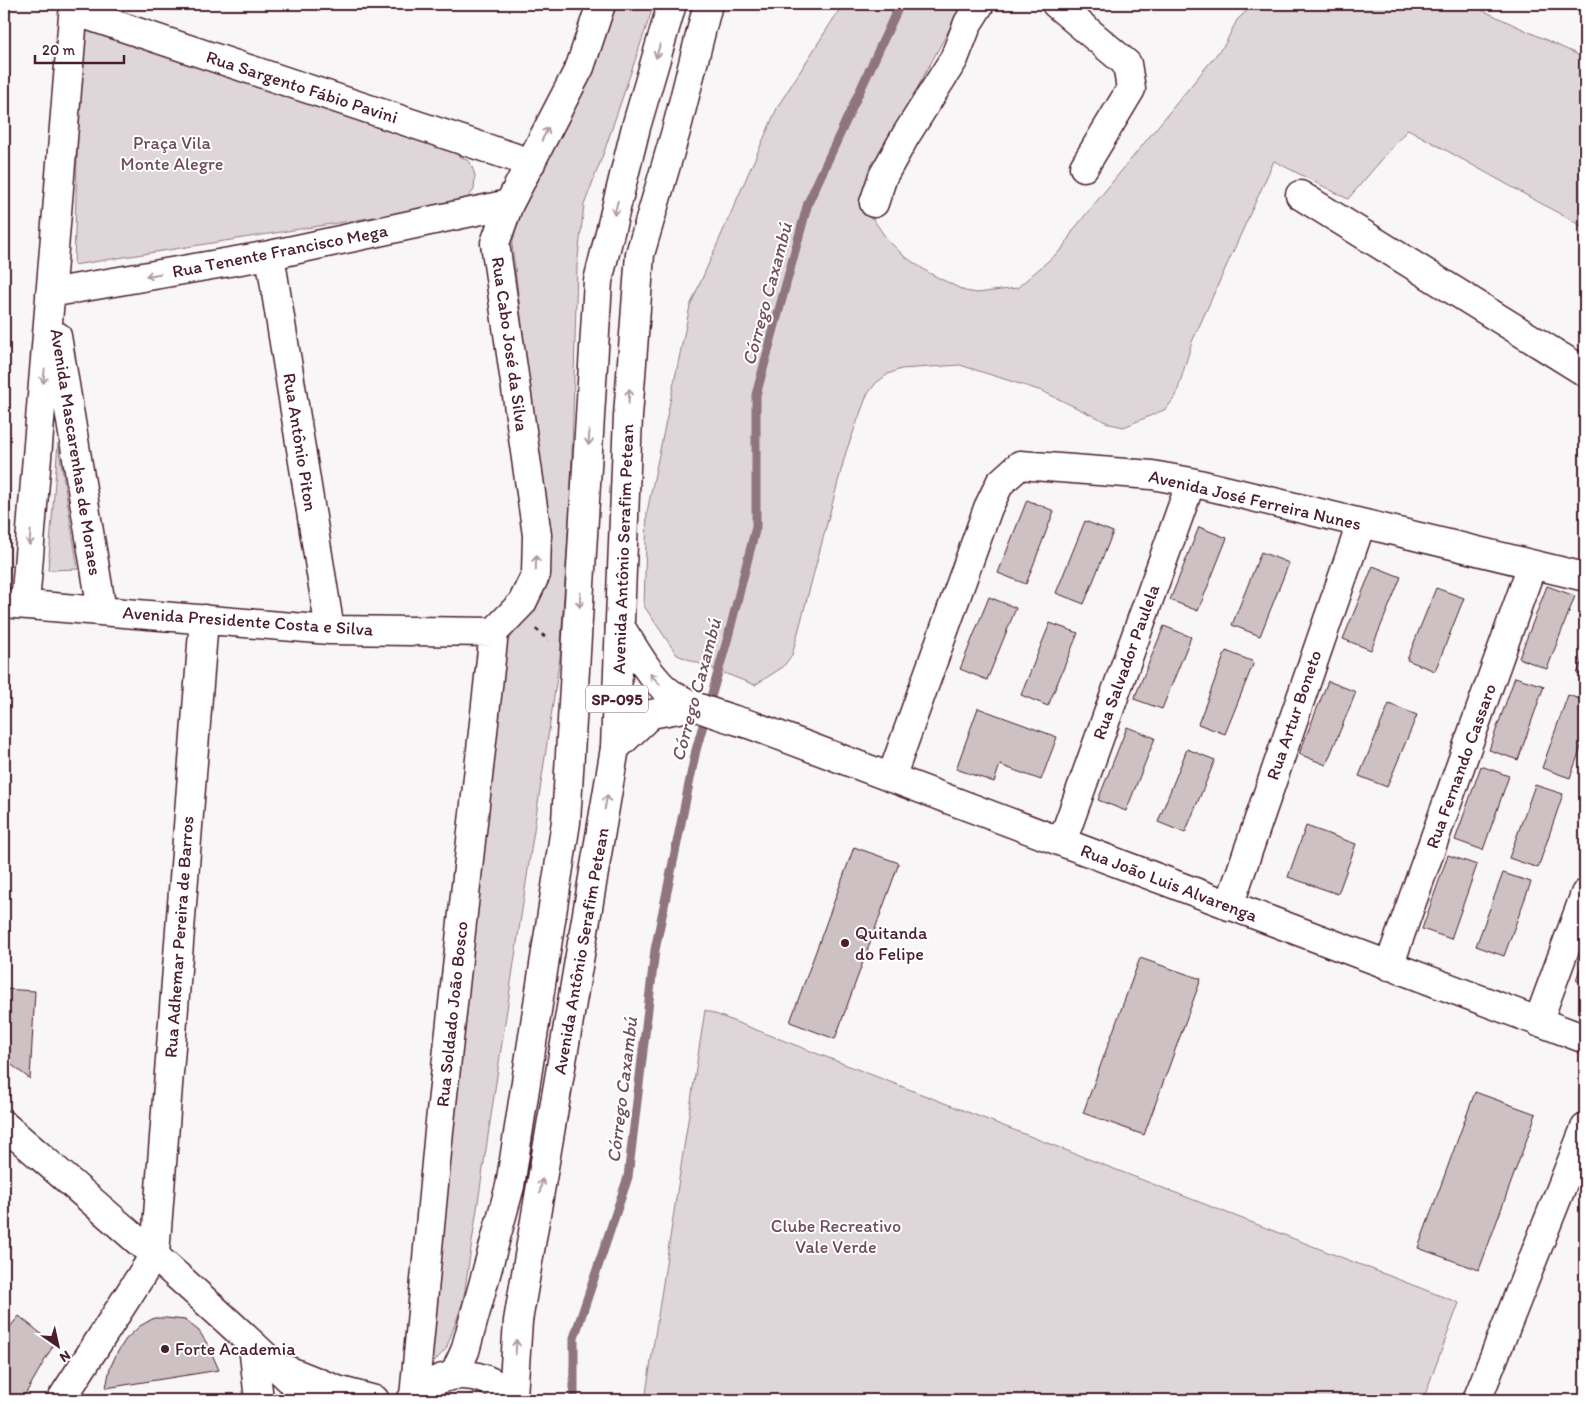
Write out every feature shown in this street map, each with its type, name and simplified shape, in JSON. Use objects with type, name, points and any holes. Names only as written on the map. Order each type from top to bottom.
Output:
[{"type":"street","name":"Rua Cabo José da Silva","points":[[494,632],[522,603],[536,574],[537,535],[495,243],[509,204],[580,67],[601,4]]},
{"type":"street","name":"Avenida Antônio Serafim Petean","points":[[454,1375],[465,1351],[510,1186],[566,822],[598,281],[636,127],[672,4]]},
{"type":"street","name":"Avenida Antônio Serafim Petean","points":[[514,1398],[518,1321],[615,748],[628,416],[640,254],[676,131],[708,4]]},
{"type":"street","points":[[874,203],[883,176],[906,135],[954,59],[968,23],[980,4]]},
{"type":"street","points":[[1056,4],[1127,64],[1131,89],[1084,167]]},
{"type":"street","name":"Rua Sargento Fábio Pavini","points":[[74,7],[531,163]]},
{"type":"street","name":"Avenida Mascarenhas de Moraes","points":[[14,604],[50,293],[74,7]]},
{"type":"street","points":[[1300,195],[1585,372]]},
{"type":"street","name":"Rua Tenente Francisco Mega","points":[[50,293],[270,255],[509,204]]},
{"type":"street","name":"Rua Antônio Piton","points":[[270,255],[330,630]]},
{"type":"street","name":"Avenida Mascarenhas de Moraes","points":[[50,293],[102,611]]},
{"type":"street","name":"Avenida José Ferreira Nunes","points":[[891,778],[988,508],[1000,483],[1020,465],[1152,475],[1191,482],[1532,565],[1585,576]]},
{"type":"street","name":"Rua Salvador Paulela","points":[[1062,842],[1191,482]]},
{"type":"street","name":"Rua Artur Boneto","points":[[1229,906],[1361,524]]},
{"type":"street","name":"Rua Fernando Cassaro","points":[[1389,966],[1532,565]]},
{"type":"street","name":"Avenida Presidente Costa e Silva","points":[[14,604],[330,630],[494,632]]},
{"type":"street","name":"Rua Adhemar Pereira de Barros","points":[[155,1254],[204,619]]},
{"type":"street","name":"Rua João Luis Alvarenga","points":[[620,626],[647,670],[666,690],[698,707],[754,726],[1585,1039]]},
{"type":"street","name":"Rua Soldado João Bosco","points":[[412,1398],[439,1131],[494,632]]},
{"type":"street","points":[[615,748],[651,714],[698,707]]},
{"type":"street","points":[[1538,1022],[1585,894]]},
{"type":"street","points":[[4,1125],[155,1254],[311,1400]]},
{"type":"street","points":[[1477,1400],[1585,1128]]},
{"type":"street","points":[[61,1400],[155,1254]]},
{"type":"street","points":[[253,1345],[260,1400]]},
{"type":"street","points":[[276,1366],[337,1390],[375,1400]]},
{"type":"street","name":"SP-095","points":[[412,1398],[434,1381],[454,1375],[473,1375],[492,1381],[514,1398]]},
{"type":"path","points":[[515,610],[576,666]]},
{"type":"green space","points":[[617,4],[654,4],[584,205],[577,266],[571,489],[560,657],[463,1302],[446,1349],[425,1371],[502,647],[533,607],[548,538],[512,244],[522,211],[594,70]]},
{"type":"green space","points":[[843,4],[963,4],[870,175],[871,216],[886,238],[904,256],[929,273],[965,291],[977,293],[1017,288],[1062,249],[1074,229],[1225,44],[1237,20],[1254,4],[1469,4],[1585,58],[1585,228],[1408,129],[1348,199],[1274,161],[1192,342],[1176,396],[1166,409],[1124,427],[1110,424],[1042,391],[960,365],[901,369],[888,374],[876,383],[867,395],[846,452],[792,655],[783,667],[755,685],[677,655],[644,606],[647,512],[690,306],[778,106]]},
{"type":"green space","name":"Praça Vila Monte Alegre","points":[[81,24],[431,139],[470,162],[475,175],[474,190],[463,203],[74,265]]},
{"type":"green space","points":[[58,443],[78,569],[48,570]]},
{"type":"green space","name":"Clube Recreativo Vale Verde","points":[[705,1010],[1459,1303],[1423,1400],[645,1400]]},
{"type":"building","points":[[1027,500],[1054,511],[1026,584],[998,573]]},
{"type":"building","points":[[1085,521],[1113,532],[1084,604],[1056,593]]},
{"type":"building","points":[[1199,527],[1227,538],[1198,611],[1170,600]]},
{"type":"building","points":[[1261,552],[1289,563],[1260,636],[1232,625]]},
{"type":"building","points":[[1373,566],[1401,577],[1371,650],[1343,639]]},
{"type":"building","points":[[1547,586],[1575,596],[1547,669],[1519,658]]},
{"type":"building","points":[[1436,588],[1464,598],[1435,671],[1407,660]]},
{"type":"building","points":[[989,597],[1016,608],[987,680],[960,669]]},
{"type":"building","points":[[1050,623],[1078,633],[1048,706],[1021,695]]},
{"type":"building","points":[[1164,626],[1191,637],[1162,709],[1134,699]]},
{"type":"building","points":[[1226,651],[1254,662],[1225,734],[1198,724]]},
{"type":"building","points":[[1585,652],[1585,677],[1577,674]]},
{"type":"building","points":[[1515,677],[1544,686],[1518,760],[1489,750]]},
{"type":"building","points":[[1328,681],[1356,692],[1326,765],[1299,754]]},
{"type":"building","points":[[1568,695],[1585,701],[1585,736],[1570,778],[1542,768]]},
{"type":"building","points":[[1389,704],[1417,715],[1387,787],[1359,776]]},
{"type":"building","points":[[978,708],[1057,737],[1041,780],[1000,765],[994,782],[956,769]]},
{"type":"building","points":[[1127,727],[1155,738],[1126,811],[1098,800]]},
{"type":"building","points":[[1187,749],[1215,760],[1185,833],[1158,822]]},
{"type":"building","points":[[1481,766],[1509,776],[1483,850],[1455,840]]},
{"type":"building","points":[[1535,785],[1563,794],[1538,868],[1509,858]]},
{"type":"building","points":[[1306,826],[1356,844],[1338,894],[1288,877]]},
{"type":"building","name":"Quitanda do Felipe","points":[[854,847],[899,863],[835,1039],[790,1022]]},
{"type":"building","points":[[1448,855],[1477,865],[1451,939],[1422,929]]},
{"type":"building","points":[[1503,873],[1531,882],[1504,956],[1476,946]]},
{"type":"building","points":[[1585,955],[1585,984],[1576,980]]},
{"type":"building","points":[[1140,958],[1201,979],[1144,1135],[1083,1113]]},
{"type":"building","points":[[4,989],[35,991],[30,1079],[4,1059]]},
{"type":"building","points":[[1475,1092],[1536,1114],[1479,1270],[1418,1248]]},
{"type":"building","points":[[19,1316],[54,1344],[22,1400],[4,1400],[4,1334]]},
{"type":"building","name":"Forte Academia","points":[[154,1318],[185,1320],[199,1331],[208,1345],[219,1370],[106,1388],[110,1368],[126,1339],[140,1326]]},
{"type":"waterway","name":"Córrego Caxambú","points":[[574,1400],[574,1338],[628,1177],[655,950],[696,750],[728,637],[756,527],[756,395],[808,203],[900,4]]},
{"type":"place","name":"Quitanda do Felipe","points":[[845,943]]},
{"type":"place","name":"Forte Academia","points":[[165,1349]]}]
